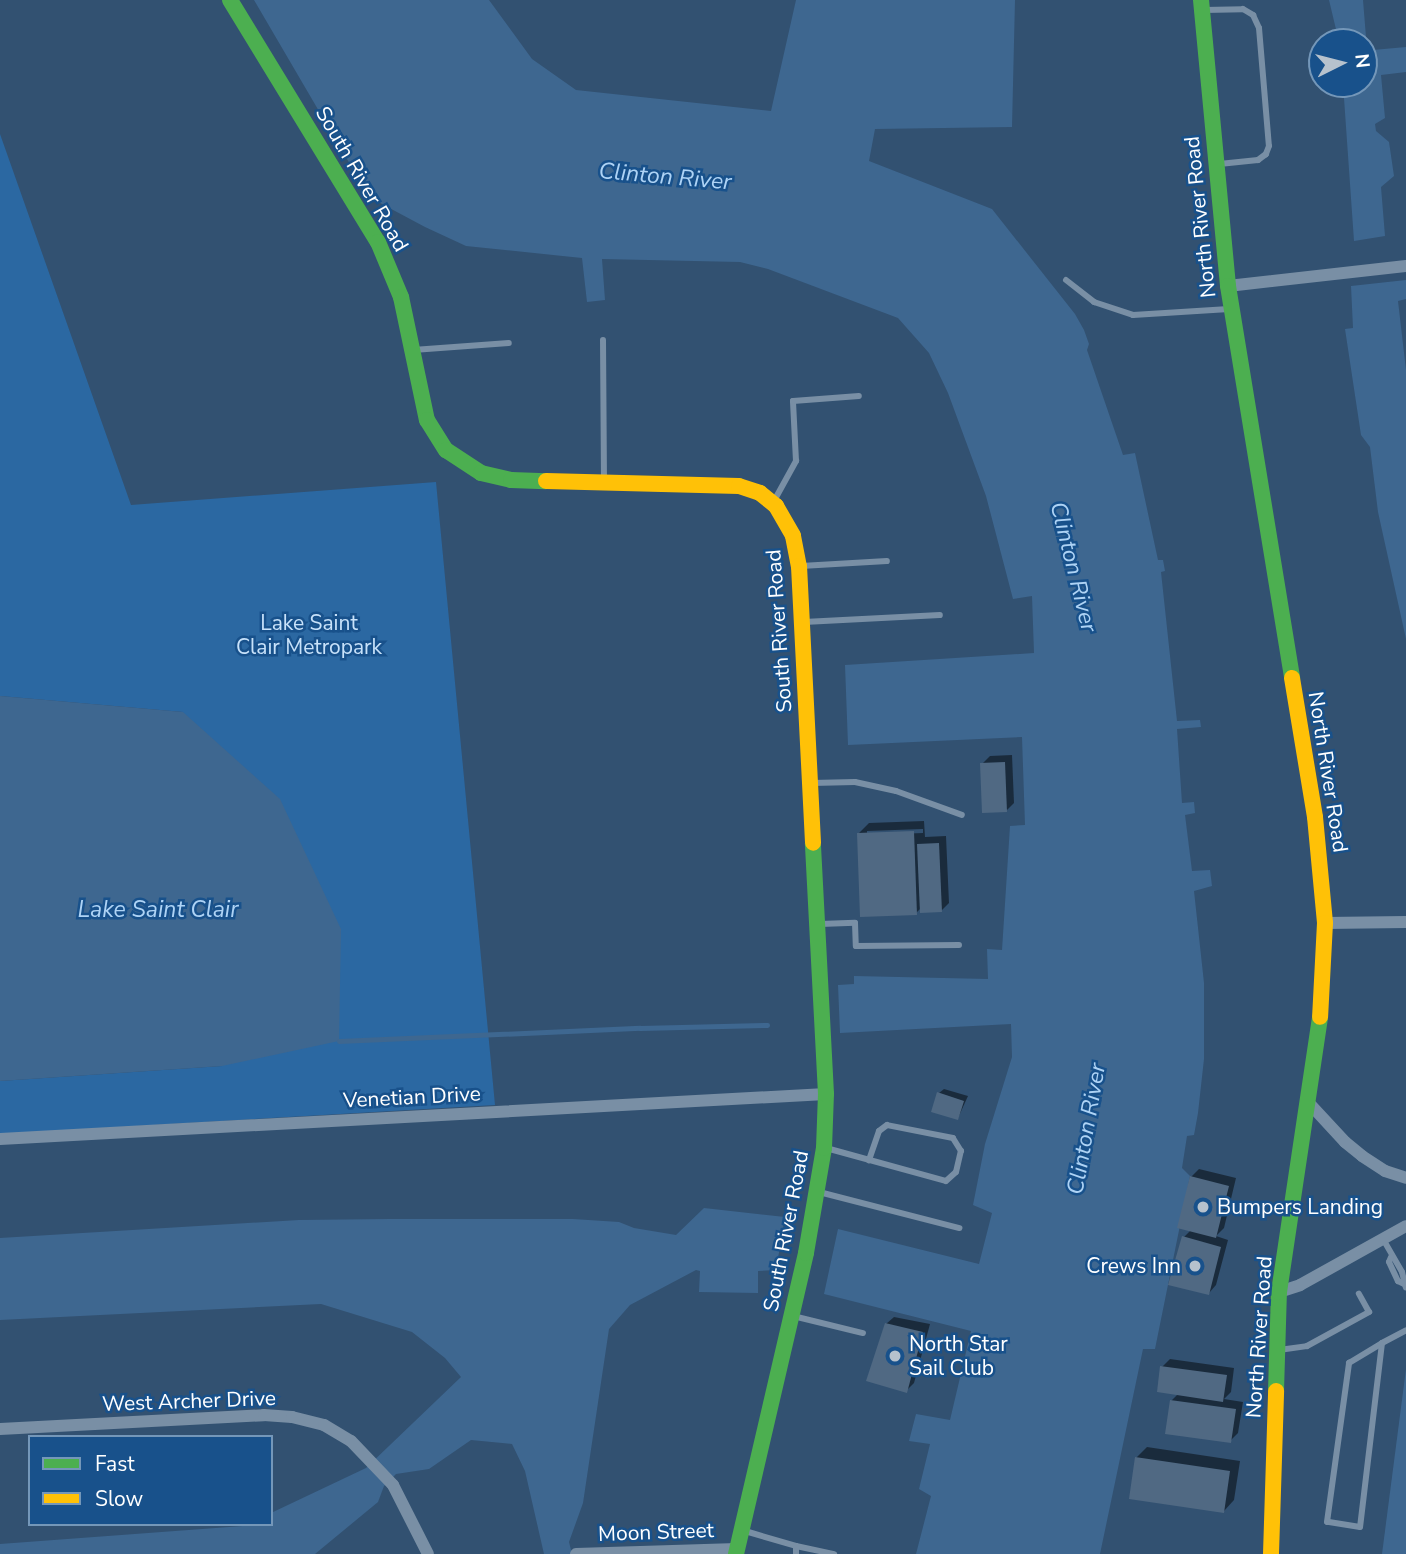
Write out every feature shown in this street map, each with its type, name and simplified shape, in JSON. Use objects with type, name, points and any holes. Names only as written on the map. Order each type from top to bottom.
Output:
[{"type":"street","name":"South River Road","points":[[230,0],[378,242],[401,297],[427,420],[436,437],[460,461],[481,473],[511,480],[721,484],[751,489],[773,503],[793,536],[799,566],[818,924],[826,1094],[824,1148],[819,1192],[737,1551]]},
{"type":"street","name":"North River Road","points":[[1201,5],[1231,309],[1315,817],[1325,923],[1322,1000],[1279,1292],[1270,1554]]},
{"type":"street","points":[[1228,286],[1406,266]]},
{"type":"street","points":[[1325,923],[1406,922]]},
{"type":"street","name":"Venetian Drive","points":[[0,1139],[826,1094]]},
{"type":"street","points":[[1308,1102],[1345,1142],[1362,1156],[1385,1171],[1406,1178]]},
{"type":"street","points":[[1279,1292],[1300,1285],[1406,1226]]},
{"type":"street","name":"West Archer Drive","points":[[0,1429],[264,1415],[292,1416],[324,1425],[351,1441],[393,1485],[428,1554]]},
{"type":"street","name":"Moon Street","points":[[578,1554],[737,1551]]},
{"type":"lane","points":[[1201,5],[1243,9],[1253,15],[1259,28],[1269,146],[1266,154],[1258,160],[1215,164]]},
{"type":"lane","points":[[1066,280],[1094,302],[1133,315],[1231,309]]},
{"type":"lane","points":[[603,340],[604,483]]},
{"type":"lane","points":[[412,350],[509,343]]},
{"type":"lane","points":[[773,503],[796,461],[793,401],[859,396]]},
{"type":"lane","points":[[799,566],[887,561]]},
{"type":"lane","points":[[802,622],[940,615]]},
{"type":"lane","points":[[810,783],[855,782],[896,791],[962,815]]},
{"type":"lane","points":[[818,924],[855,923],[856,946],[959,945]]},
{"type":"lane","points":[[824,1148],[946,1181],[956,1172],[961,1151],[953,1138],[887,1125],[879,1132],[869,1160]]},
{"type":"lane","points":[[819,1192],[958,1228]]},
{"type":"lane","points":[[1383,1238],[1391,1257],[1402,1272],[1405,1286]]},
{"type":"lane","points":[[1277,1350],[1307,1346],[1369,1312],[1359,1293]]},
{"type":"lane","points":[[791,1316],[863,1333]]},
{"type":"lane","points":[[1382,1343],[1360,1527],[1327,1522],[1349,1363],[1382,1343],[1406,1329]]},
{"type":"lane","points":[[741,1530],[796,1550],[834,1554]]},
{"type":"green space","name":"Lake Saint Clair Metropark","points":[[0,134],[131,505],[436,482],[495,1105],[0,1134],[0,1081],[222,1066],[183,712],[0,696]]},
{"type":"water","name":"Clinton River","points":[[254,0],[489,0],[532,59],[576,90],[771,111],[796,0],[1015,0],[1012,127],[875,129],[869,161],[992,209],[1075,314],[1089,344],[1087,350],[1123,455],[1135,453],[1158,560],[1163,560],[1165,571],[1161,572],[1177,721],[1200,720],[1201,727],[1177,729],[1182,803],[1194,802],[1195,813],[1185,815],[1192,871],[1210,870],[1212,886],[1194,891],[1204,983],[1204,1059],[1198,1113],[1194,1135],[1187,1136],[1182,1168],[1190,1176],[1155,1349],[1143,1349],[1100,1554],[916,1554],[931,1496],[919,1489],[930,1444],[909,1441],[916,1414],[950,1420],[971,1331],[824,1294],[838,1229],[979,1264],[992,1213],[973,1205],[985,1144],[1012,1057],[1011,1024],[840,1033],[838,985],[854,984],[854,976],[988,979],[987,949],[1002,950],[1010,826],[1025,825],[1022,737],[848,745],[845,665],[1034,653],[1032,596],[1013,599],[986,496],[948,393],[929,353],[898,318],[768,269],[740,262],[602,259],[605,300],[587,302],[582,258],[466,246],[425,227],[380,203],[361,183]]},
{"type":"water","points":[[1329,0],[1363,0],[1365,28],[1336,28]]},
{"type":"water","points":[[1406,47],[1406,72],[1381,75],[1385,118],[1375,124],[1376,131],[1389,142],[1394,176],[1381,187],[1385,236],[1354,241],[1344,98],[1378,98],[1378,50]]},
{"type":"water","points":[[1406,280],[1406,299],[1398,301],[1406,370],[1406,639],[1378,512],[1370,447],[1361,435],[1345,329],[1353,328],[1351,286]]},
{"type":"water","name":"Lake Saint Clair","points":[[0,696],[183,712],[280,799],[341,929],[339,1041],[222,1066],[0,1081]]},
{"type":"water","points":[[704,1208],[785,1217],[776,1270],[758,1271],[758,1293],[699,1292],[700,1271],[696,1270],[630,1305],[609,1329],[583,1503],[569,1542],[572,1554],[544,1554],[525,1471],[512,1444],[471,1440],[429,1469],[396,1474],[384,1486],[378,1502],[315,1554],[0,1554],[0,1544],[273,1526],[273,1512],[366,1468],[461,1377],[445,1358],[412,1332],[321,1304],[0,1320],[0,1238],[299,1220],[390,1219],[573,1219],[619,1222],[634,1228],[676,1235]]},
{"type":"water","points":[[1406,1369],[1406,1554],[1382,1554]]},
{"type":"building","points":[[1005,762],[1007,812],[982,813],[980,763]]},
{"type":"building","points":[[914,831],[917,915],[860,917],[857,833]]},
{"type":"building","points":[[939,843],[942,912],[920,913],[917,844]]},
{"type":"building","points":[[937,1092],[964,1101],[958,1120],[931,1112]]},
{"type":"building","name":"Bumpers Landing","points":[[1190,1176],[1229,1186],[1216,1238],[1177,1228]]},
{"type":"building","name":"Crews Inn","points":[[1182,1236],[1221,1247],[1209,1295],[1168,1285]]},
{"type":"building","name":"North Star Sail Club","points":[[885,1323],[923,1332],[907,1393],[866,1381]]},
{"type":"building","points":[[1160,1366],[1227,1375],[1223,1402],[1157,1392]]},
{"type":"building","points":[[1170,1400],[1236,1409],[1231,1443],[1165,1434]]},
{"type":"building","points":[[1135,1457],[1230,1471],[1224,1513],[1129,1499]]},
{"type":"waterway","points":[[339,1041],[767,1025]]},
{"type":"traffic: fast","points":[[230,0],[378,242],[401,297],[427,420],[446,450],[481,473],[511,480],[546,481]]},
{"type":"traffic: fast","points":[[1201,0],[1228,286],[1292,678]]},
{"type":"traffic: fast","points":[[736,1554],[806,1253],[824,1148],[826,1094],[813,843]]},
{"type":"traffic: fast","points":[[1276,1391],[1279,1292],[1320,1017]]},
{"type":"traffic: slow","points":[[546,481],[739,486],[760,493],[776,506],[793,536],[799,566],[813,843]]},
{"type":"traffic: slow","points":[[1292,678],[1315,817],[1325,923],[1320,1017]]},
{"type":"traffic: slow","points":[[1271,1554],[1276,1391]]},
{"type":"place","name":"Bumpers Landing","points":[[1203,1207]]},
{"type":"place","name":"Crews Inn","points":[[1195,1266]]},
{"type":"place","name":"North Star Sail Club","points":[[895,1356]]}]
